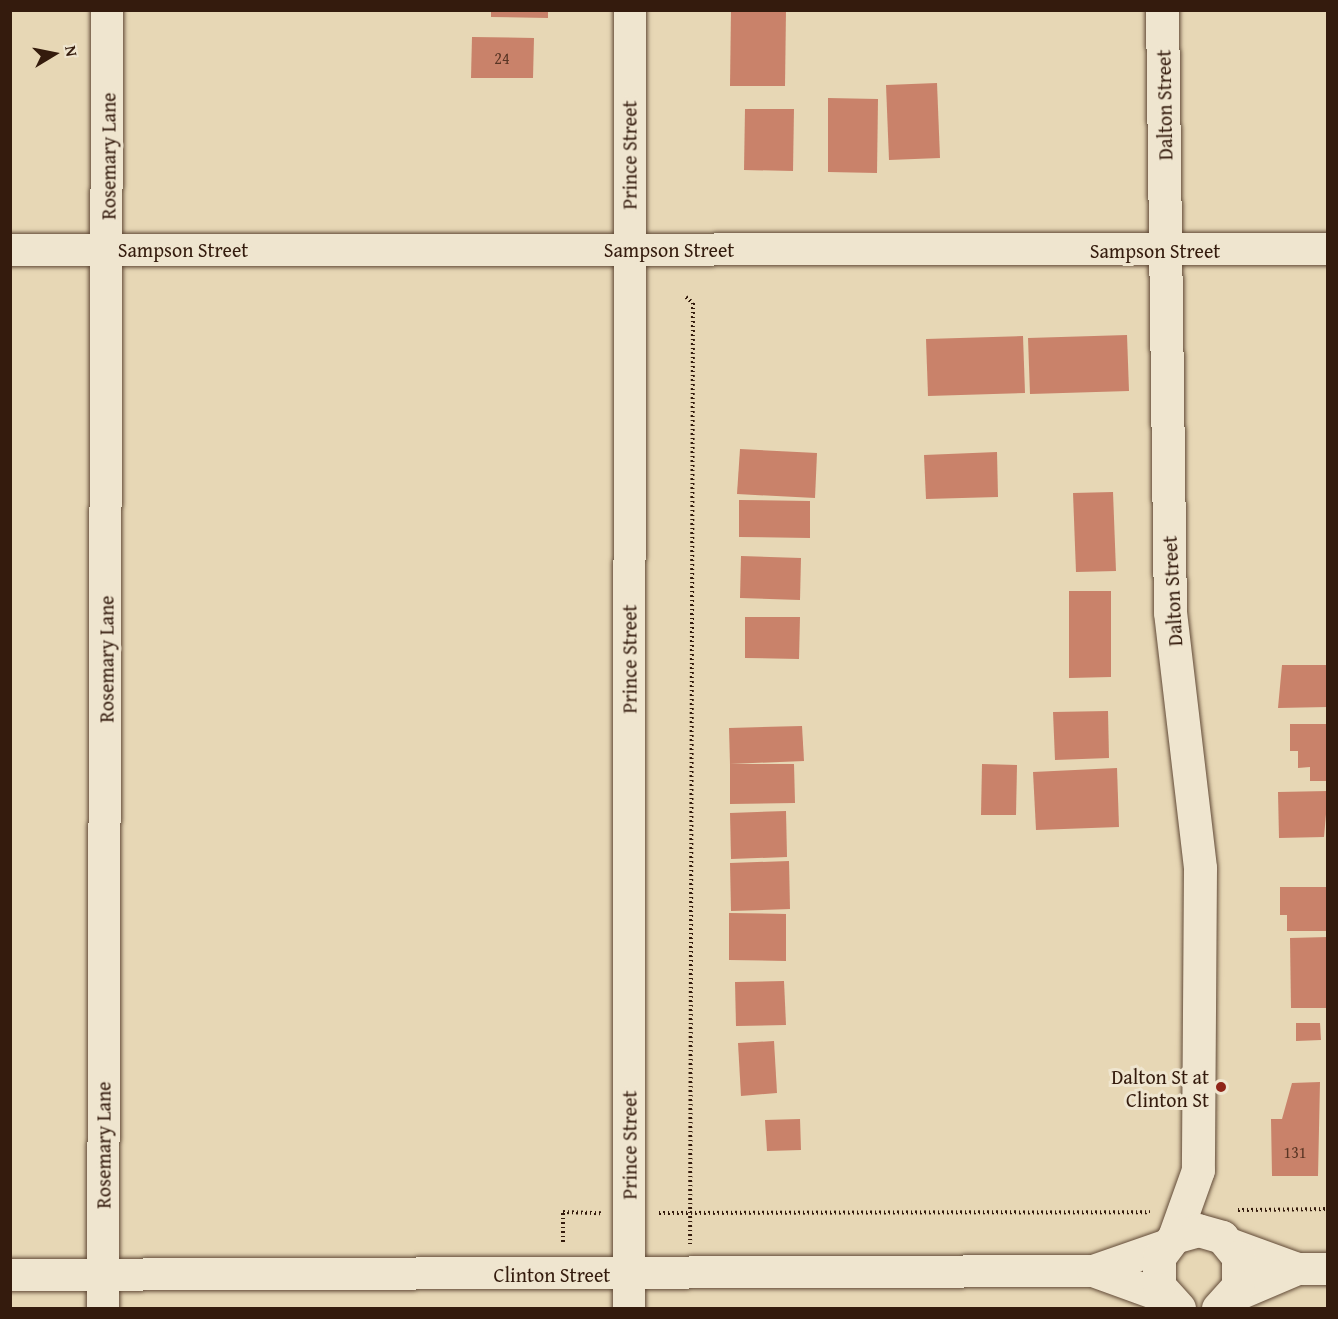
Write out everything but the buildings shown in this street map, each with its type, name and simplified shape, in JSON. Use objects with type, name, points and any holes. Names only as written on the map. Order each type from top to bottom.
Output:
[{"type":"main road","name":"Dalton Street","points":[[1162,10],[1170,612],[1200,868],[1198,1231],[1241,1270],[1225,1305]]},
{"type":"main road","points":[[1173,1305],[1157,1270],[1198,1231]]},
{"type":"street","name":"Rosemary Lane","points":[[103,1308],[109,249],[107,10]]},
{"type":"street","name":"Prince Street","points":[[629,1308],[630,10]]},
{"type":"street","name":"Sampson Street","points":[[10,250],[1165,251],[1328,249]]},
{"type":"street","name":"Clinton Street","points":[[10,1275],[629,1275],[1093,1271],[1198,1231]]},
{"type":"street","points":[[1198,1231],[1313,1269]]},
{"type":"street","points":[[1225,1305],[1313,1269]]},
{"type":"street","name":"Clinton Street","points":[[1093,1271],[1173,1305]]},
{"type":"path","points":[[686,297],[693,303],[690,1213]]},
{"type":"path","points":[[563,1212],[690,1213],[1198,1231],[1328,1209]]},
{"type":"place","name":"Dalton St at Clinton St","points":[[1221,1087]]}]
